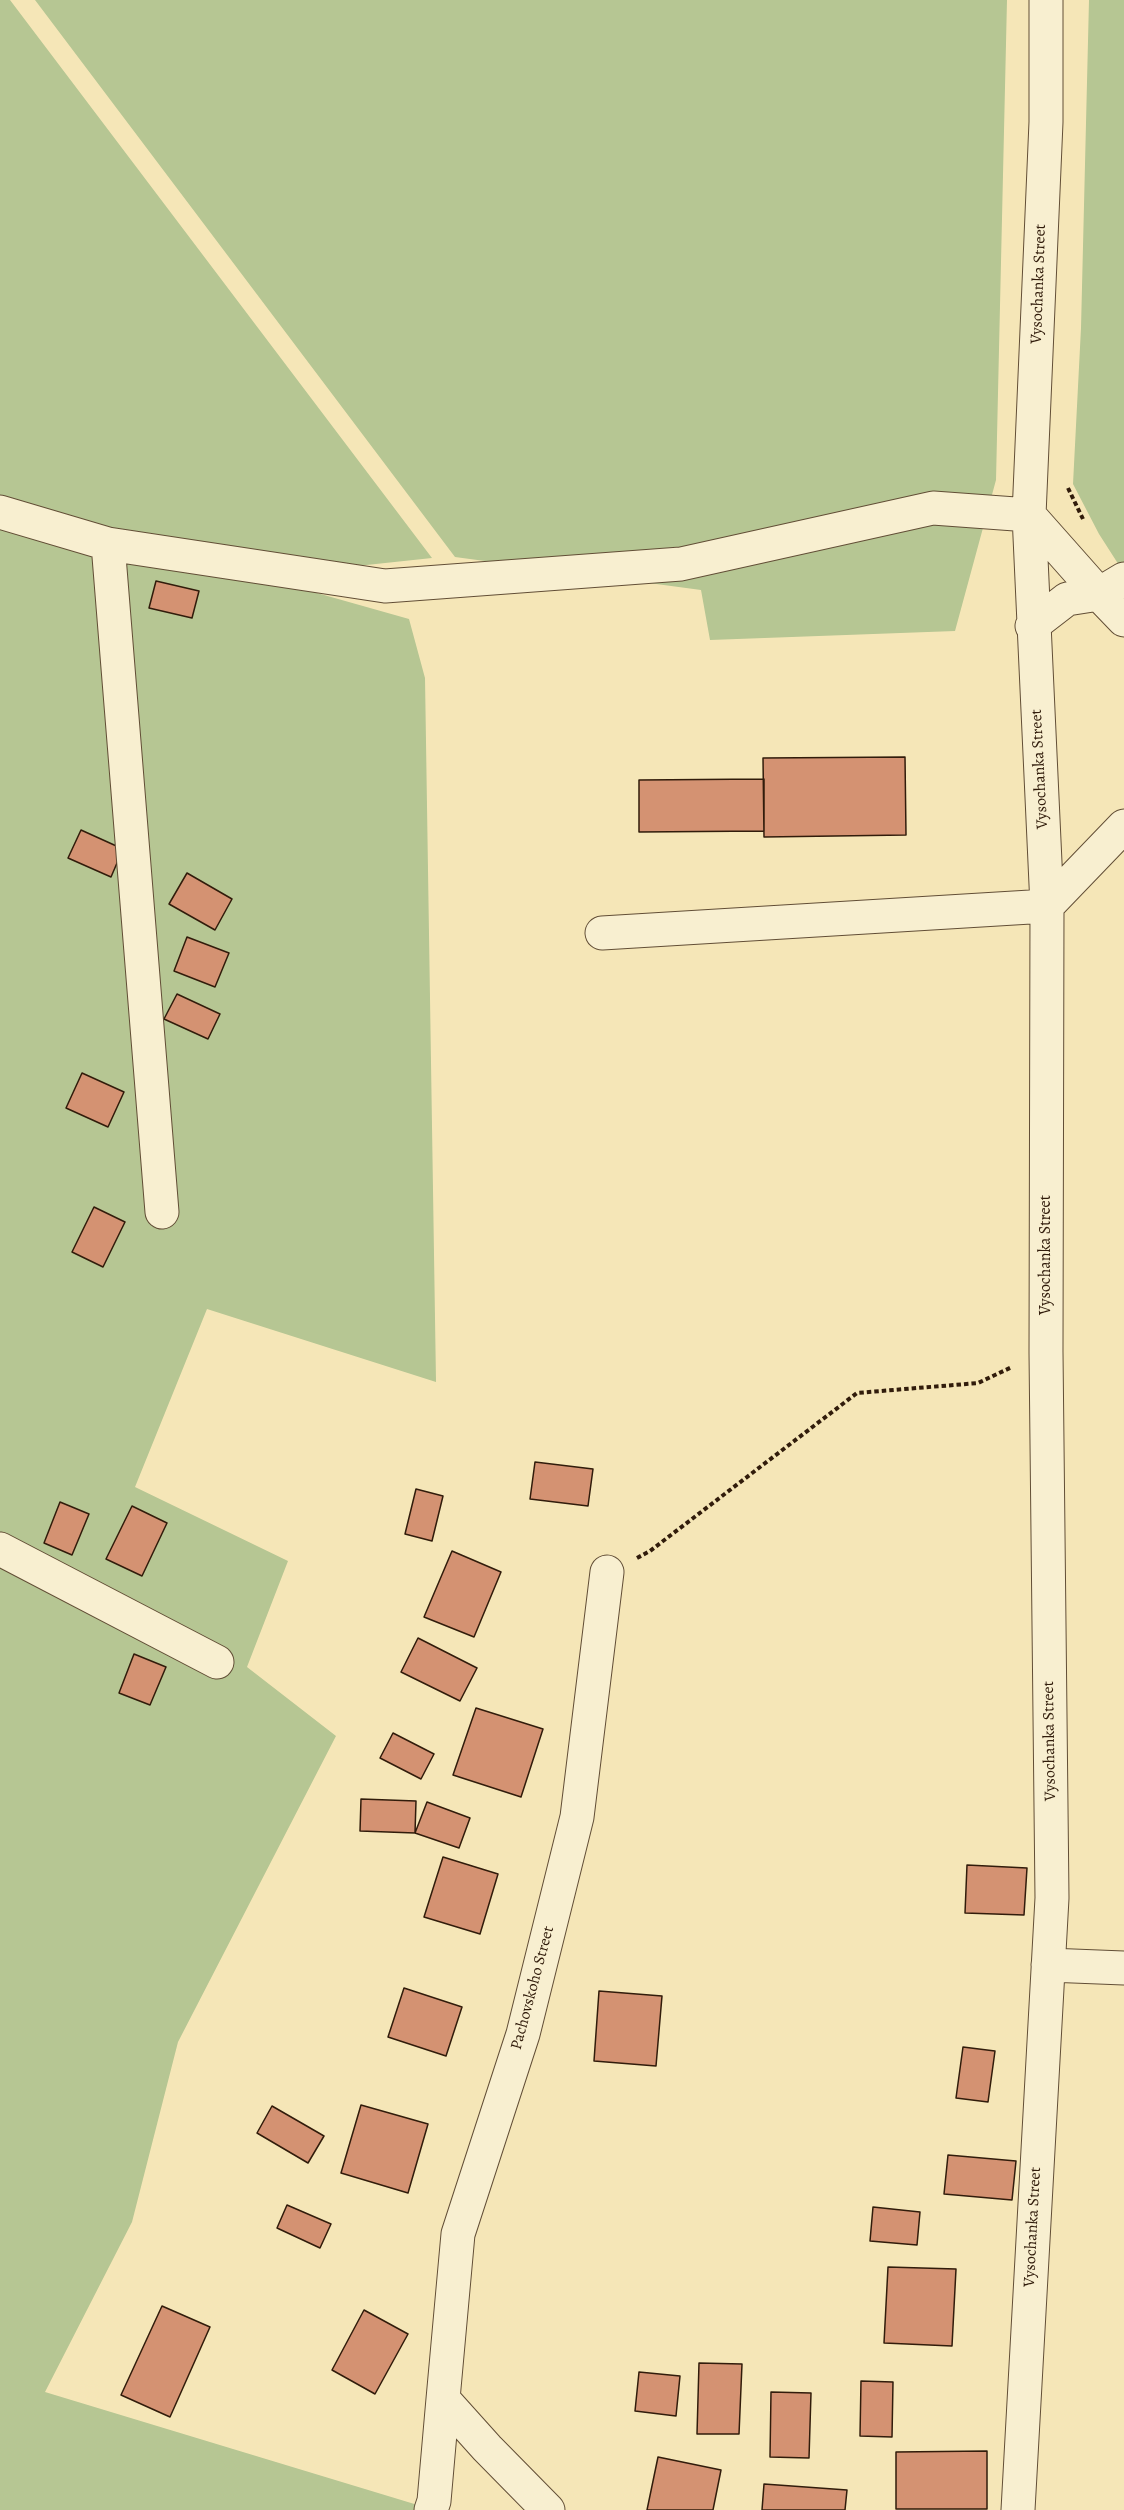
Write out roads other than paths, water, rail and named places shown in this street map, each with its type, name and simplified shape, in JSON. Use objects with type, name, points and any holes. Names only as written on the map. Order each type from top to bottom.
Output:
[{"type":"street","name":"Vysochanka Street","points":[[1018,2510],[1052,1886],[1046,1352],[1047,906],[1032,626],[1029,515],[1046,122],[1046,0]]},
{"type":"street","points":[[0,512],[108,544],[385,586],[681,564],[933,508],[1029,515],[1112,587],[1124,620]]},
{"type":"street","points":[[108,544],[162,1212]]},
{"type":"street","points":[[1032,626],[1067,599],[1112,587]]},
{"type":"street","points":[[602,933],[1047,906],[1124,826]]},
{"type":"street","points":[[0,1549],[217,1662]]},
{"type":"street","name":"Pachovskoho Street","points":[[431,2510],[434,2501],[458,2234],[523,2034],[577,1817],[607,1572]]},
{"type":"street","points":[[1048,1965],[1124,1968]]},
{"type":"street","points":[[443,2399],[548,2510]]}]
